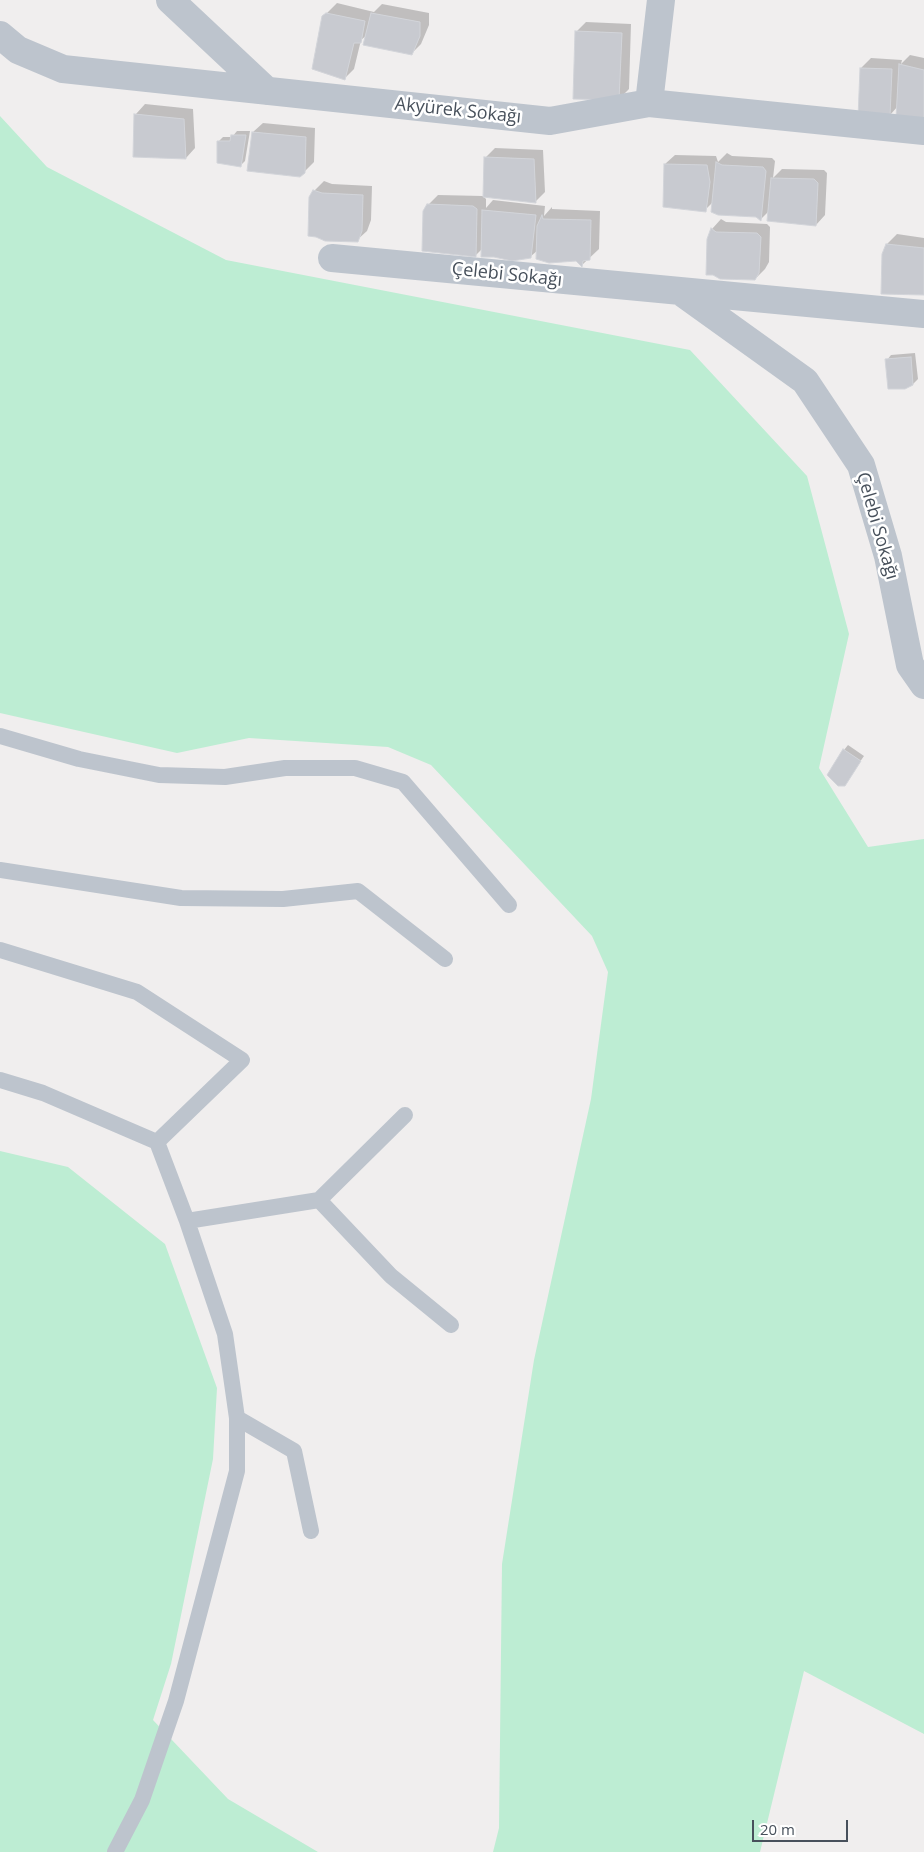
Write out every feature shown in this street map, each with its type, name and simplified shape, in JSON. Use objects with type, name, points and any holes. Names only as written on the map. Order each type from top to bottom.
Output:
[{"type":"street","points":[[170,0],[267,91]]},
{"type":"street","points":[[649,103],[661,0]]},
{"type":"street","name":"Akyürek Sokağı","points":[[0,35],[18,50],[63,69],[550,121],[649,103],[924,131]]},
{"type":"street","name":"Çelebi Sokağı","points":[[332,258],[924,314]]},
{"type":"street","name":"Çelebi Sokağı","points":[[681,292],[805,381],[861,466],[888,556],[910,665],[924,685]]},
{"type":"lane","points":[[0,736],[79,760],[159,775],[225,777],[286,768],[354,768],[403,782],[509,905]]},
{"type":"lane","points":[[0,870],[181,898],[282,899],[358,891],[445,959]]},
{"type":"lane","points":[[0,950],[137,992],[242,1060],[157,1142]]},
{"type":"lane","points":[[0,1080],[43,1093],[157,1142],[187,1220],[224,1334],[237,1418],[237,1471],[176,1701],[142,1800],[114,1852]]},
{"type":"lane","points":[[187,1220],[319,1200],[405,1115]]},
{"type":"lane","points":[[319,1200],[391,1276],[451,1325]]},
{"type":"lane","points":[[237,1418],[294,1451],[311,1531]]},
{"type":"green space","points":[[0,116],[47,167],[226,260],[690,350],[807,476],[849,634],[819,768],[868,847],[924,839],[924,1734],[804,1671],[760,1852],[493,1852],[499,1828],[502,1564],[534,1360],[591,1099],[608,972],[592,936],[431,765],[388,747],[249,738],[177,753],[0,713]]},
{"type":"green space","points":[[0,1151],[68,1167],[165,1244],[217,1388],[213,1459],[171,1664],[153,1720],[228,1799],[318,1852],[0,1852]]},
{"type":"building","points":[[326,13],[365,21],[361,43],[354,43],[345,80],[312,69],[322,16]]},
{"type":"building","points":[[371,13],[420,22],[420,36],[412,55],[363,45]]},
{"type":"building","points":[[575,31],[622,33],[619,100],[573,99]]},
{"type":"building","points":[[899,64],[924,70],[924,117],[921,124],[896,118]]},
{"type":"building","points":[[860,68],[892,69],[890,116],[858,118]]},
{"type":"building","points":[[134,114],[184,119],[186,159],[133,157]]},
{"type":"building","points":[[252,132],[306,137],[305,173],[300,177],[247,171]]},
{"type":"building","points":[[231,135],[246,135],[241,167],[217,163],[217,141],[230,141]]},
{"type":"building","points":[[484,157],[534,159],[536,203],[483,197]]},
{"type":"building","points":[[716,162],[722,165],[763,167],[766,171],[761,221],[756,217],[718,215],[711,212]]},
{"type":"building","points":[[664,164],[707,165],[710,182],[706,212],[663,207]]},
{"type":"building","points":[[771,178],[814,179],[818,183],[816,226],[767,221]]},
{"type":"building","points":[[313,190],[322,193],[363,195],[362,231],[358,242],[325,241],[308,236],[309,197]]},
{"type":"building","points":[[427,204],[473,206],[477,209],[476,257],[422,251],[423,211]]},
{"type":"building","points":[[482,210],[536,215],[531,258],[512,261],[494,257],[481,257]]},
{"type":"building","points":[[542,215],[543,219],[591,220],[590,260],[583,261],[582,267],[576,261],[549,263],[536,259],[537,226]]},
{"type":"building","points":[[711,228],[716,232],[757,233],[761,237],[759,273],[755,280],[720,279],[713,275],[706,275],[707,239]]},
{"type":"building","points":[[886,244],[924,248],[924,295],[881,294],[882,254]]},
{"type":"building","points":[[911,357],[913,385],[905,389],[888,389],[885,359]]},
{"type":"building","points":[[843,749],[861,761],[845,786],[838,786],[827,775]]}]
